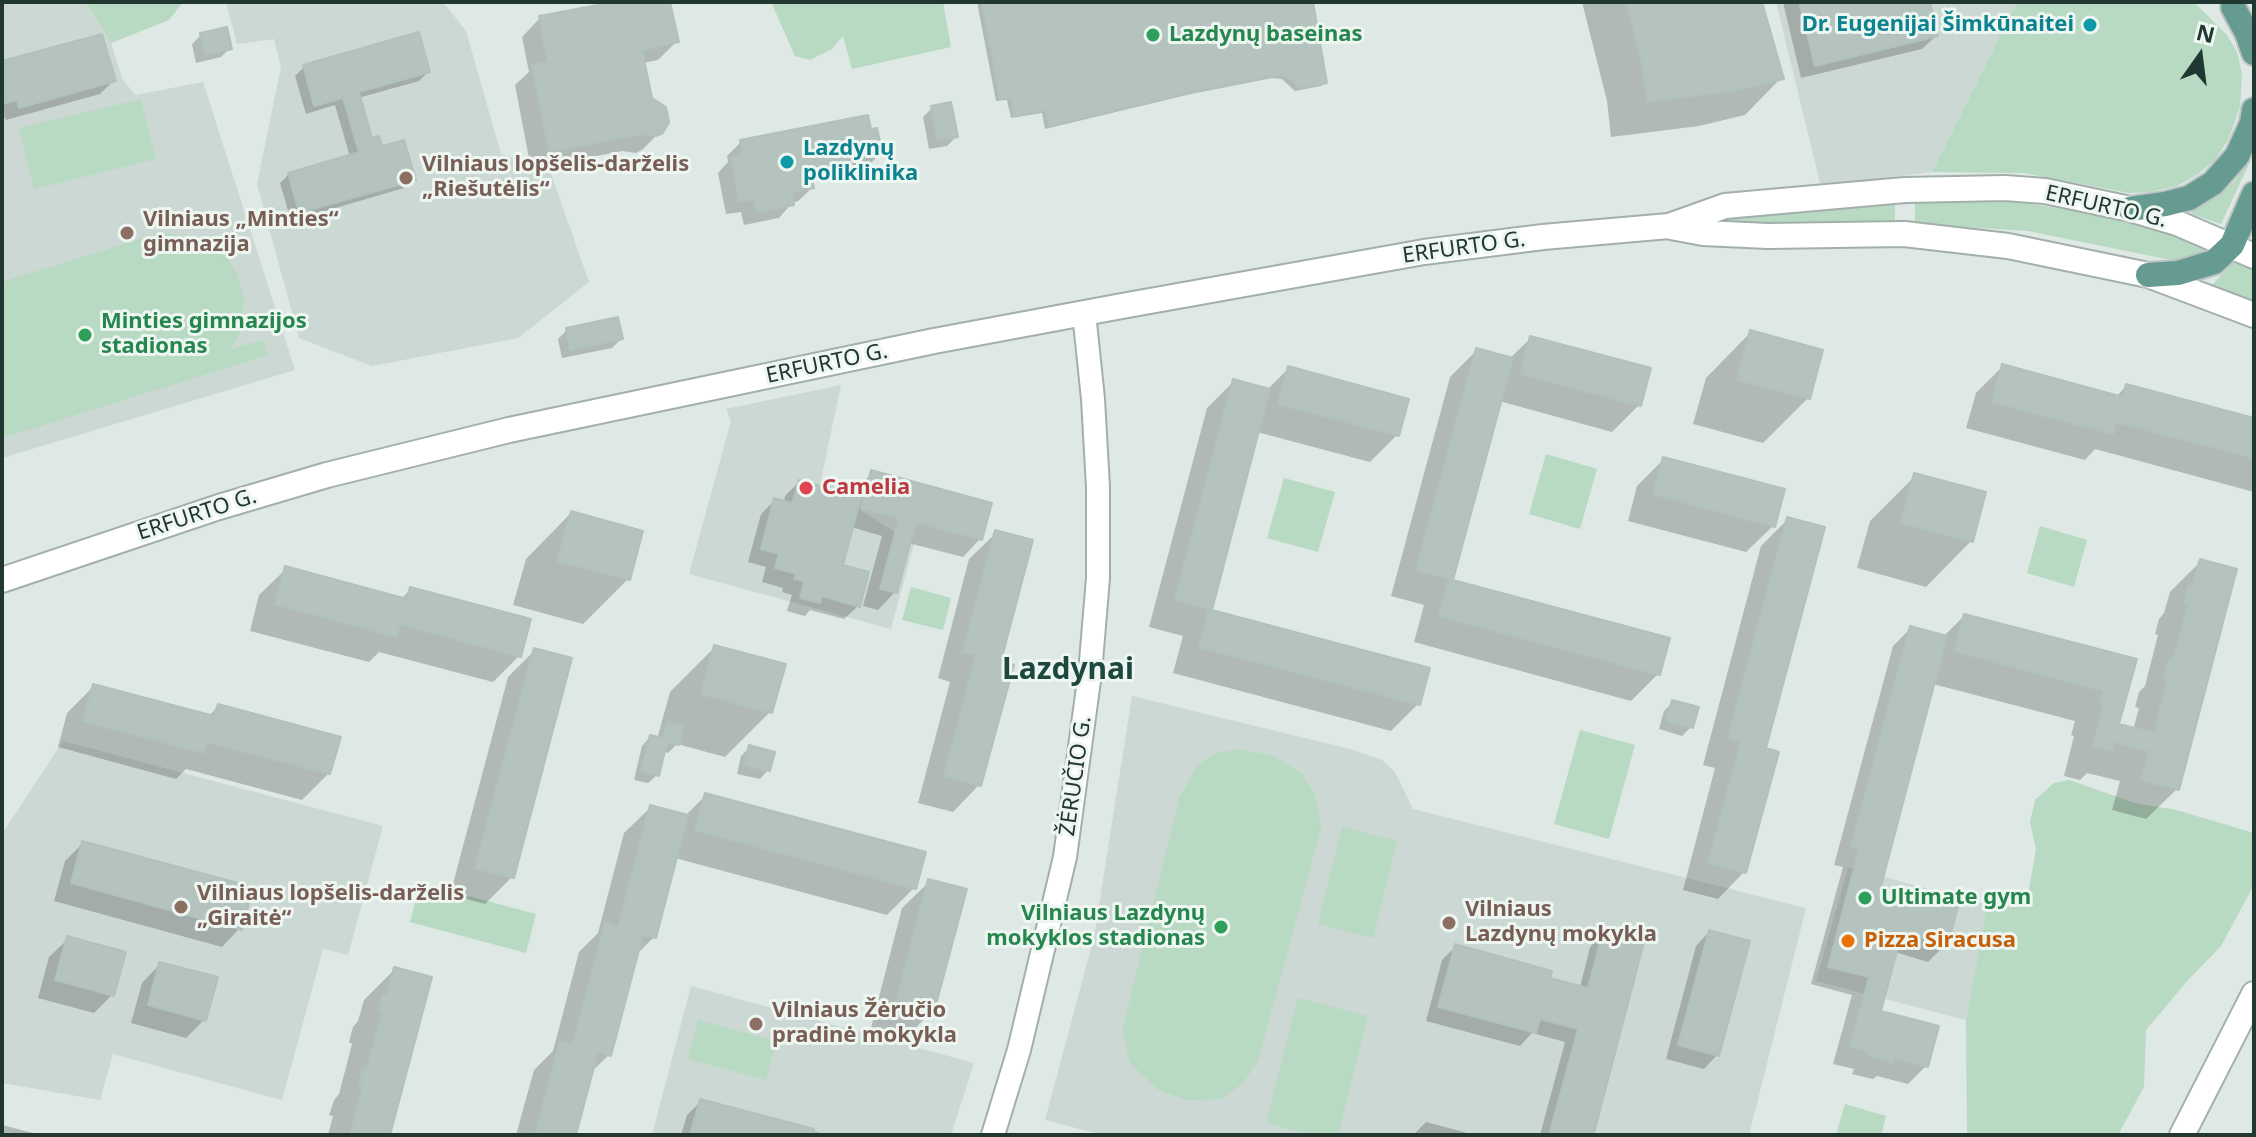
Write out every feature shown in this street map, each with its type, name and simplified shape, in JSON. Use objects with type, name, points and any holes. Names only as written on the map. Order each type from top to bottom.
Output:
[{"type":"main road","points":[[2230,5],[2254,22]]},
{"type":"main road","points":[[2230,5],[2247,33],[2254,53]]},
{"type":"main road","points":[[2130,209],[2189,198],[2213,183],[2237,156],[2252,123],[2254,110]]},
{"type":"main road","points":[[2148,275],[2196,269],[2243,250],[2254,194]]},
{"type":"street","name":"ERFURTO G.","points":[[2,580],[219,507],[327,475],[509,430],[1084,313],[1424,252],[1669,226],[1725,206],[1921,189],[2045,191],[2130,209],[2243,250]]},
{"type":"street","name":"ERFURTO G.","points":[[1669,226],[1703,233],[1768,236],[1904,234],[2021,248],[2148,275],[2254,315]]},
{"type":"street","name":"ŽĖRUČIO G.","points":[[993,1135],[1019,1050],[1065,857],[1090,673],[1098,578],[1098,487],[1084,313]]},
{"type":"street","points":[[2182,1135],[2254,994]]},
{"type":"shaded area","name":"Vilniaus „Minties“ gimnazija","points":[[2,2],[84,2],[111,43],[122,78],[135,95],[203,82],[295,370],[2,458]]},
{"type":"shaded area","name":"Vilniaus lopšelis-darželis „Riešutėlis“","points":[[226,2],[443,2],[466,31],[501,154],[550,171],[589,282],[518,338],[372,366],[299,338],[257,184],[281,67],[274,39],[237,44]]},
{"type":"shaded area","points":[[1776,2],[2017,2],[1932,172],[1821,187]]},
{"type":"shaded area","points":[[841,385],[821,480],[864,492],[860,510],[914,544],[891,629],[689,574],[731,421],[726,409]]},
{"type":"shaded area","name":"Vilniaus Lazdynų mokykla","points":[[1132,696],[1354,750],[1382,760],[1395,772],[1413,809],[1806,908],[1749,1135],[1103,1135],[1045,1120],[1094,937]]},
{"type":"shaded area","name":"Vilniaus lopšelis-darželis „Giraitė“","points":[[63,741],[383,826],[348,955],[323,949],[282,1100],[113,1054],[100,1100],[2,1083],[2,834]]},
{"type":"shaded area","points":[[1848,867],[1987,905],[1966,1020],[1816,981]]},
{"type":"shaded area","name":"Vilniaus Žėručio pradinė mokykla","points":[[691,986],[974,1063],[951,1135],[652,1135]]},
{"type":"green space","points":[[84,2],[183,2],[169,20],[111,43]]},
{"type":"green space","points":[[771,2],[943,2],[951,47],[852,69],[843,36],[832,49],[810,60],[795,56]]},
{"type":"green space","points":[[2017,2],[2194,2],[2227,35],[2237,52],[2242,74],[2240,106],[2229,138],[2215,160],[2177,186],[2129,193],[2024,173],[1932,172]]},
{"type":"green space","points":[[141,99],[156,159],[34,189],[19,128]]},
{"type":"green space","points":[[2254,153],[2221,224],[2191,214],[2192,210],[2234,182]]},
{"type":"green space","points":[[1915,202],[2019,202],[2106,216],[2203,247],[2205,252],[2186,263],[2028,231],[1915,224]]},
{"type":"green space","points":[[1895,203],[1895,224],[1687,225],[1686,222]]},
{"type":"green space","name":"Minties gimnazijos stadionas","points":[[169,233],[201,240],[228,259],[237,273],[244,299],[241,331],[231,349],[263,340],[268,355],[2,438],[2,282],[153,235]]},
{"type":"green space","points":[[2235,261],[2254,271],[2254,303],[2211,286]]},
{"type":"green space","points":[[1546,454],[1597,469],[1580,529],[1529,514]]},
{"type":"green space","points":[[1284,478],[1335,492],[1318,552],[1267,538]]},
{"type":"green space","points":[[2040,526],[2087,540],[2074,587],[2027,573]]},
{"type":"green space","points":[[911,587],[951,598],[943,630],[902,620]]},
{"type":"green space","points":[[1580,730],[1635,745],[1609,839],[1554,824]]},
{"type":"green space","name":"Vilniaus Lazdynų mokyklos stadionas","points":[[1238,749],[1274,756],[1302,774],[1315,794],[1321,828],[1258,1061],[1243,1083],[1221,1099],[1186,1100],[1157,1089],[1129,1062],[1123,1027],[1180,796],[1198,765],[1218,753]]},
{"type":"green space","points":[[2069,780],[2135,803],[2176,810],[2254,833],[2254,885],[2221,946],[2146,1030],[2144,1087],[2118,1135],[1967,1135],[1966,1020],[1987,905],[2028,895],[2036,849],[2030,822],[2035,800],[2054,783]]},
{"type":"green space","points":[[1342,827],[1397,841],[1373,938],[1318,924]]},
{"type":"green space","points":[[420,883],[536,914],[526,953],[410,922]]},
{"type":"green space","points":[[1298,998],[1368,1016],[1338,1135],[1312,1135],[1266,1123]]},
{"type":"green space","points":[[698,1020],[776,1041],[766,1080],[688,1059]]},
{"type":"green space","points":[[1845,1104],[1886,1116],[1881,1135],[1836,1135]]},
{"type":"building","points":[[598,2],[670,2],[679,42],[642,50],[652,98],[666,107],[669,122],[663,133],[656,136],[642,134],[549,152],[532,65],[548,62],[539,16],[598,5]]},
{"type":"building","name":"Lazdynų baseinas","points":[[982,2],[1313,2],[1327,83],[1300,88],[1286,76],[1277,75],[1049,126],[1046,110],[1014,116],[1011,97],[1000,99]]},
{"type":"building","points":[[1627,2],[1762,2],[1784,79],[1737,90],[1647,102],[1642,64]]},
{"type":"building","points":[[1799,2],[1930,2],[1938,36],[1815,66]]},
{"type":"building","points":[[227,27],[232,49],[205,55],[200,33]]},
{"type":"building","points":[[419,32],[430,72],[359,92],[372,138],[379,136],[382,146],[404,140],[416,180],[299,213],[288,173],[359,152],[343,98],[314,106],[303,65]]},
{"type":"building","points":[[102,34],[116,81],[19,108],[17,100],[2,104],[2,61]]},
{"type":"building","points":[[951,102],[958,137],[938,141],[931,106]]},
{"type":"building","name":"Lazdynų poliklinika","points":[[868,115],[871,129],[877,128],[883,154],[810,169],[814,188],[792,192],[794,205],[757,212],[754,199],[739,202],[731,157],[742,155],[740,140]]},
{"type":"building","points":[[618,317],[623,339],[570,350],[566,328]]},
{"type":"building","points":[[1750,330],[1823,350],[1810,399],[1737,380]]},
{"type":"building","points":[[1530,336],[1651,368],[1641,406],[1520,374]]},
{"type":"building","points":[[1476,348],[1513,358],[1453,580],[1670,638],[1660,675],[1439,616],[1449,579],[1416,570]]},
{"type":"building","points":[[2002,364],[2123,397],[2126,384],[2254,418],[2254,458],[2116,422],[2113,434],[1992,402]]},
{"type":"building","points":[[1288,366],[1409,399],[1399,436],[1278,404]]},
{"type":"building","points":[[1233,379],[1270,389],[1212,610],[1430,668],[1420,705],[1199,647],[1209,609],[1175,600]]},
{"type":"building","points":[[1663,457],[1785,489],[1775,527],[1653,494]]},
{"type":"building","points":[[871,470],[992,503],[982,540],[916,522],[897,593],[880,589],[899,518],[861,508]]},
{"type":"building","points":[[1914,473],[1986,492],[1973,542],[1901,523]]},
{"type":"building","points":[[799,480],[861,497],[843,565],[869,572],[860,607],[822,596],[820,603],[800,598],[804,581],[794,579],[796,574],[775,568],[779,554],[761,549],[774,498],[792,503]]},
{"type":"building","points":[[571,511],[643,531],[630,580],[557,561]]},
{"type":"building","points":[[1787,517],[1825,527],[1766,748],[1779,752],[1746,873],[1708,863],[1741,742],[1728,738]]},
{"type":"building","points":[[995,530],[1033,540],[1001,661],[1014,665],[981,786],[944,776],[976,655],[963,652]]},
{"type":"building","points":[[2200,559],[2237,569],[2179,790],[2141,780],[2149,751],[2114,742],[2112,751],[2093,746],[2104,691],[1954,651],[1964,614],[2137,659],[2119,724],[2154,733],[2168,678],[2164,677],[2169,659],[2173,661],[2188,605],[2184,604],[2188,586],[2192,587]]},
{"type":"building","points":[[285,566],[407,599],[410,587],[531,619],[521,657],[400,624],[397,637],[275,604]]},
{"type":"building","points":[[1910,626],[1947,636],[1881,886],[1958,906],[1948,945],[1902,932],[1881,1011],[1939,1026],[1928,1067],[1894,1058],[1893,1063],[1850,1046],[1869,977],[1828,967],[1859,849],[1851,847]]},
{"type":"building","points":[[714,645],[786,664],[772,713],[701,694]]},
{"type":"building","points":[[534,648],[572,658],[514,878],[475,868]]},
{"type":"building","points":[[93,684],[214,716],[218,704],[341,737],[330,774],[207,742],[204,753],[83,721]]},
{"type":"building","points":[[1672,700],[1699,707],[1693,728],[1666,721]]},
{"type":"building","points":[[667,722],[684,726],[679,745],[667,742],[659,776],[641,771],[650,735],[663,738]]},
{"type":"building","points":[[749,745],[775,752],[770,771],[744,765]]},
{"type":"building","points":[[705,793],[926,852],[916,889],[695,830]]},
{"type":"building","points":[[650,805],[688,815],[656,938],[643,935],[611,1056],[598,1052],[576,1135],[535,1135],[560,1041],[573,1044],[605,923],[618,927]]},
{"type":"building","points":[[82,841],[253,887],[242,930],[71,883]]},
{"type":"building","points":[[928,879],[967,889],[934,1012],[896,1002]]},
{"type":"building","points":[[1709,930],[1750,941],[1719,1056],[1678,1045]]},
{"type":"building","points":[[1603,931],[1644,942],[1594,1133],[1549,1135],[1578,1029],[1540,1019],[1536,1033],[1438,1007],[1455,944],[1552,971],[1550,978],[1588,988]]},
{"type":"building","points":[[67,936],[126,952],[114,996],[55,980]]},
{"type":"building","points":[[159,962],[218,977],[206,1021],[148,1005]]},
{"type":"building","points":[[394,967],[432,977],[390,1135],[350,1135],[363,1086],[359,1085],[363,1067],[367,1068],[382,1013],[378,1012],[383,994],[387,995]]},
{"type":"building","points":[[700,1099],[814,1129],[813,1135],[690,1135]]},
{"type":"place","name":"Dr. Eugenijai Šimkūnaitei","points":[[2090,25]]},
{"type":"place","name":"Lazdynų baseinas","points":[[1153,35]]},
{"type":"place","name":"Lazdynų poliklinika","points":[[787,162]]},
{"type":"place","name":"Vilniaus lopšelis-darželis „Riešutėlis“","points":[[406,178]]},
{"type":"place","name":"Vilniaus „Minties“ gimnazija","points":[[127,233]]},
{"type":"place","name":"Minties gimnazijos stadionas","points":[[85,335]]},
{"type":"place","name":"Camelia","points":[[806,488]]},
{"type":"place","name":"Ultimate gym","points":[[1865,898]]},
{"type":"place","name":"Vilniaus lopšelis-darželis „Giraitė“","points":[[181,907]]},
{"type":"place","name":"Vilniaus Lazdynų mokykla","points":[[1449,923]]},
{"type":"place","name":"Vilniaus Lazdynų mokyklos stadionas","points":[[1221,927]]},
{"type":"place","name":"Pizza Siracusa","points":[[1848,941]]},
{"type":"place","name":"Vilniaus Žėručio pradinė mokykla","points":[[756,1024]]},
{"type":"district","name":"Lazdynai","points":[[1068,670]]}]
